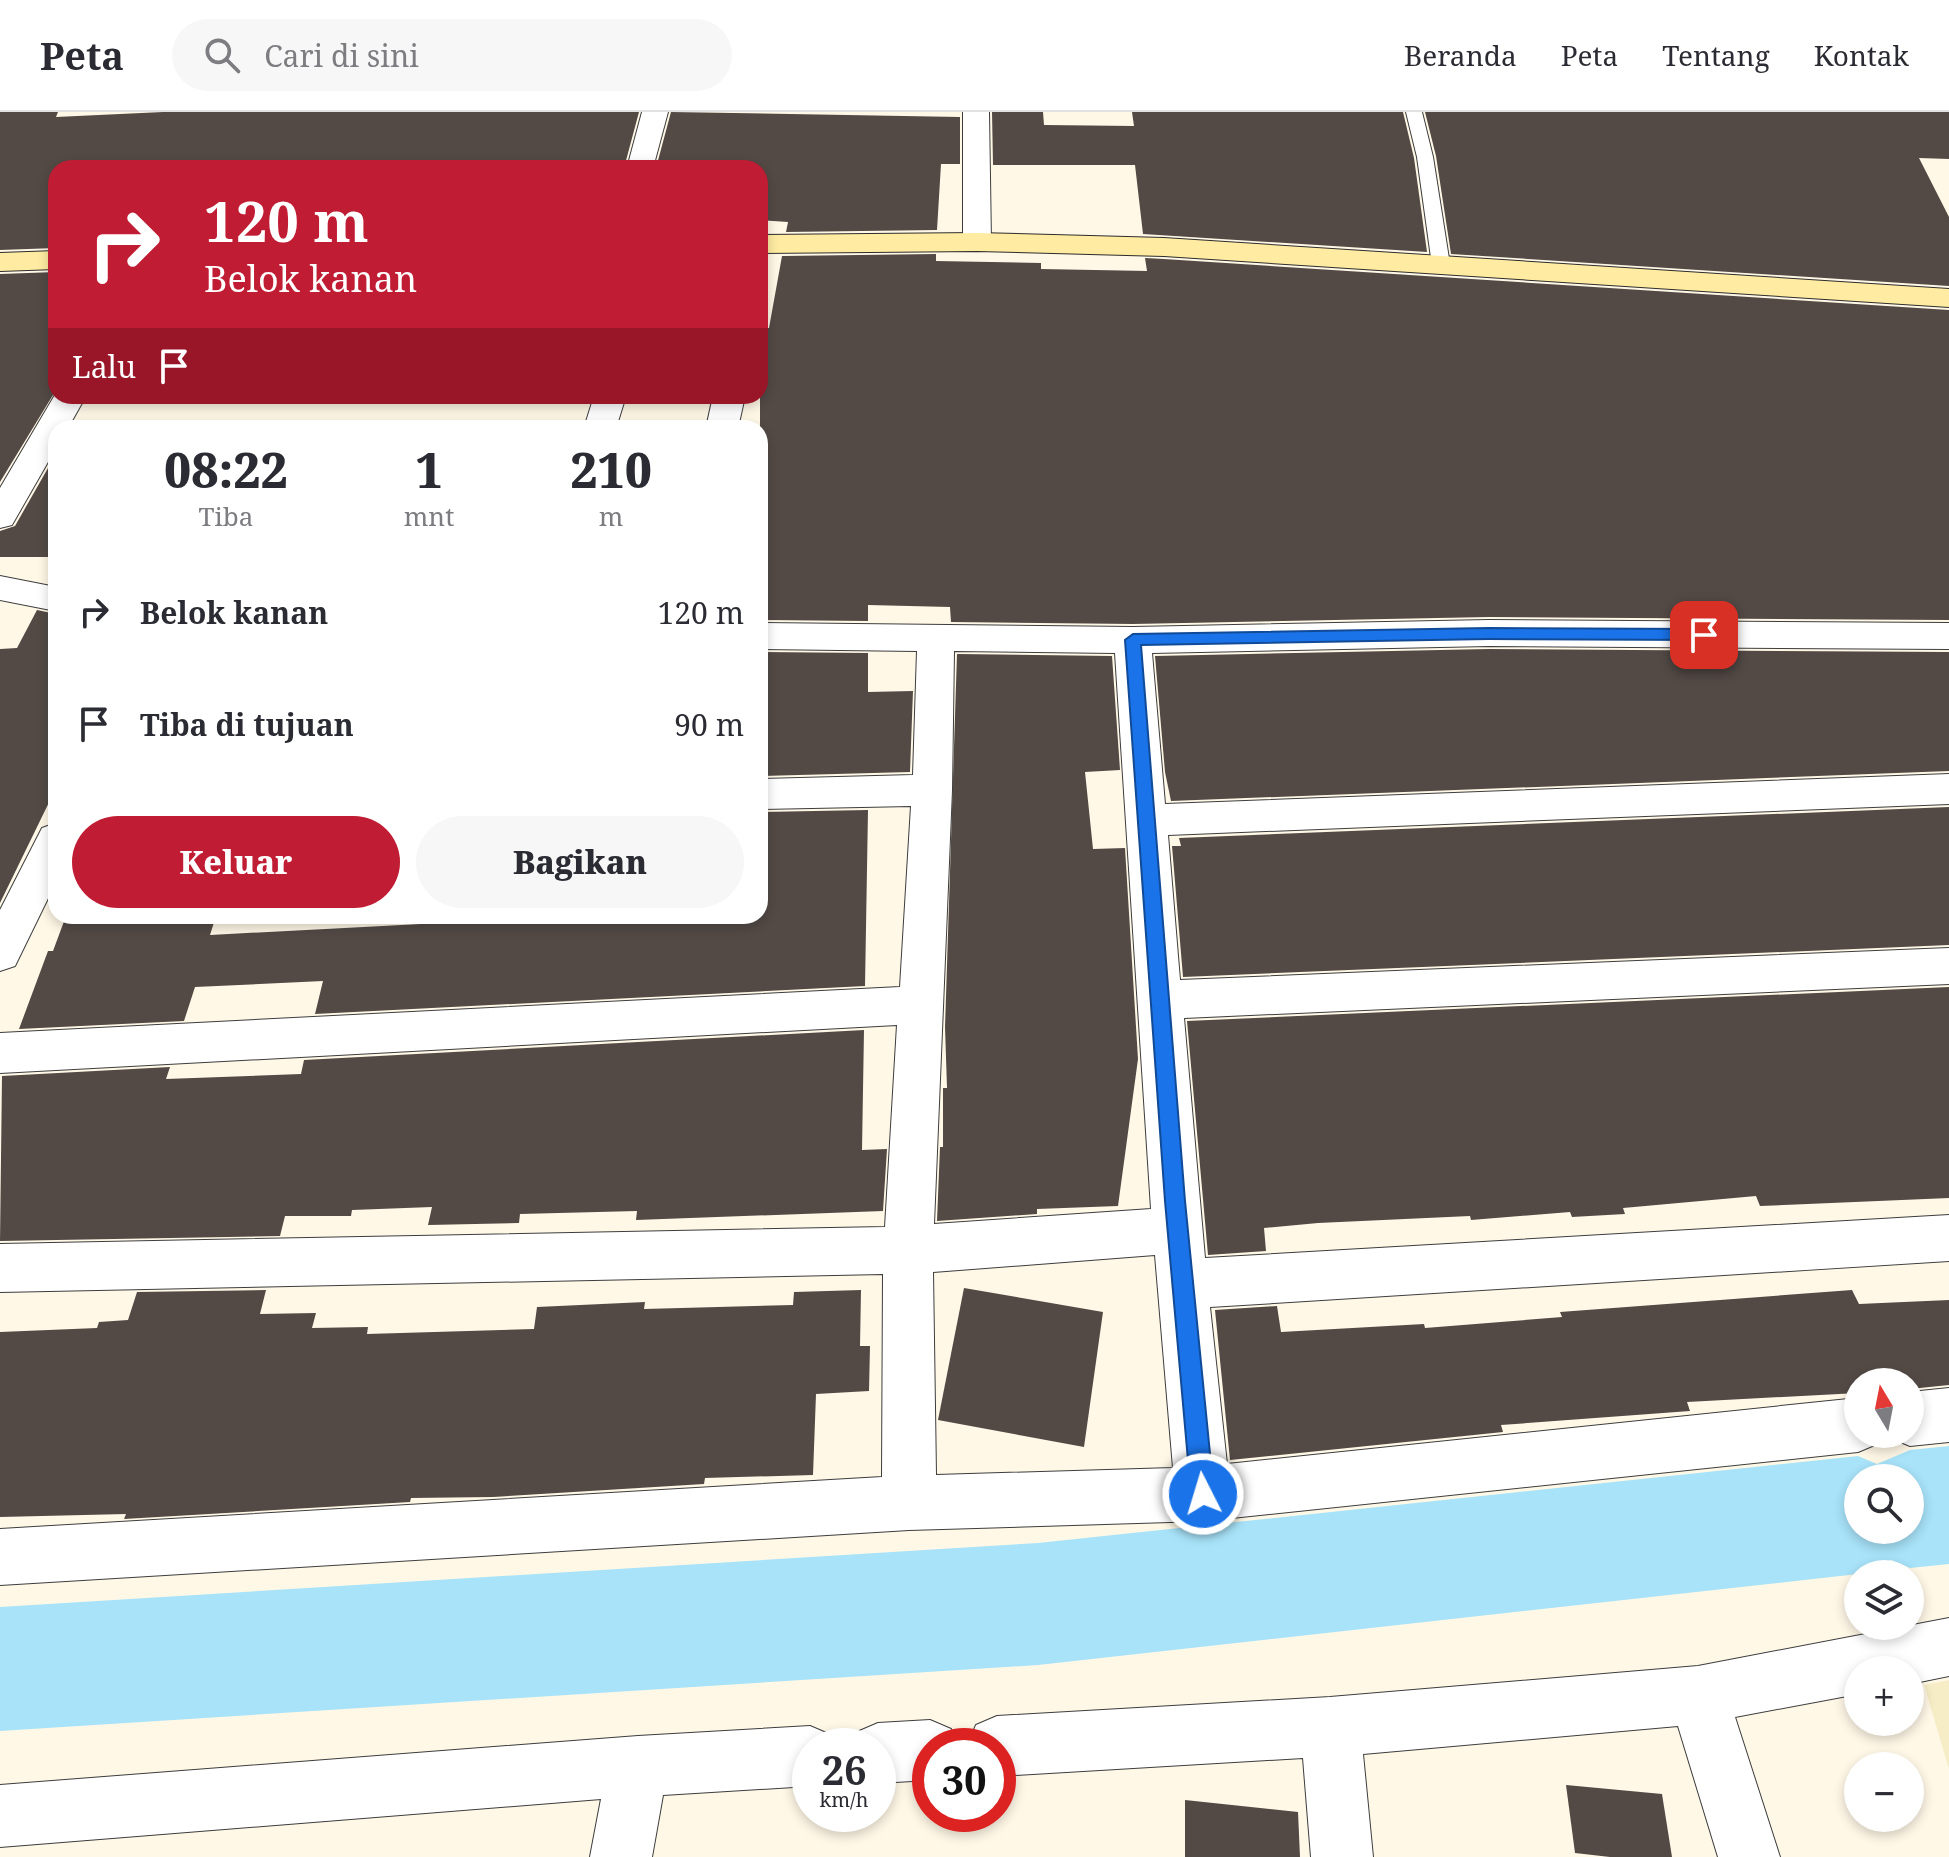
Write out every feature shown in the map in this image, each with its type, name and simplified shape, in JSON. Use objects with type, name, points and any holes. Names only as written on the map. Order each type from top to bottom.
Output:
[{"type":"street","points":[[642,160],[655,112]]},
{"type":"street","points":[[976,112],[977,242]]},
{"type":"street","points":[[768,244],[977,242],[1164,247],[1949,298]]},
{"type":"street","points":[[0,262],[48,260]]},
{"type":"street","points":[[0,517],[48,434]]},
{"type":"street","points":[[0,588],[48,597]]},
{"type":"street","points":[[768,636],[1133,640],[1489,633],[1949,636]]},
{"type":"street","points":[[909,1503],[908,1250],[932,790],[936,638]]},
{"type":"street","points":[[1133,640],[1177,1230],[1203,1494]]},
{"type":"street","points":[[1148,820],[1949,789]]},
{"type":"street","points":[[768,794],[932,790]]},
{"type":"street","points":[[0,953],[48,855]]},
{"type":"street","points":[[1159,1000],[1949,966]]},
{"type":"street","points":[[0,1053],[922,1005]]},
{"type":"street","points":[[0,1268],[908,1250],[1177,1230]]},
{"type":"street","points":[[1184,1284],[1949,1238]]},
{"type":"street","points":[[1924,1418],[1949,1415]]},
{"type":"street","points":[[0,1557],[909,1503],[1203,1494],[1844,1426]]},
{"type":"street","points":[[1016,1745],[1330,1727],[1698,1695],[1949,1647]]},
{"type":"street","points":[[1698,1695],[1749,1857]]},
{"type":"street","points":[[1330,1727],[1342,1857]]},
{"type":"street","points":[[0,1816],[638,1766],[792,1757]]},
{"type":"street","points":[[621,1857],[638,1766]]},
{"type":"lane","points":[[1414,112],[1425,157],[1441,265]]},
{"type":"shaded area","points":[[1949,1680],[1949,1769],[1924,1685]]},
{"type":"building","points":[[0,112],[58,112],[56,117],[163,112],[639,112],[626,160],[48,160],[48,248],[0,250]]},
{"type":"building","points":[[671,112],[960,117],[960,164],[941,164],[937,230],[786,232],[788,222],[768,221],[768,160],[658,160]]},
{"type":"building","points":[[992,112],[1043,112],[1044,125],[1134,126],[1132,112],[1403,112],[1414,158],[1427,252],[1143,234],[1135,165],[993,165]]},
{"type":"building","points":[[1425,112],[1949,112],[1949,159],[1919,158],[1949,217],[1949,286],[1451,254],[1436,156]]},
{"type":"building","points":[[936,254],[936,261],[1041,263],[1041,269],[1147,271],[1145,258],[1949,310],[1949,620],[1489,617],[1133,624],[951,622],[950,607],[868,605],[868,621],[768,620],[768,420],[760,420],[760,404],[768,404],[768,328],[782,256]]},
{"type":"building","points":[[48,272],[48,403],[0,482],[0,274]]},
{"type":"building","points":[[48,468],[48,557],[0,557],[0,531],[15,526]]},
{"type":"building","points":[[37,610],[48,612],[48,804],[0,903],[0,649],[17,648]]},
{"type":"building","points":[[1489,649],[1949,652],[1949,771],[1171,801],[1165,772],[1155,656]]},
{"type":"building","points":[[768,652],[868,653],[868,692],[913,691],[910,772],[768,776]]},
{"type":"building","points":[[957,654],[1112,656],[1120,770],[1085,772],[1093,849],[1125,848],[1138,1059],[1118,1206],[1037,1209],[1037,1214],[937,1221],[940,1147],[943,1147],[943,1088],[947,1088],[945,1027]]},
{"type":"building","points":[[1949,807],[1949,945],[1183,977],[1172,846],[1181,846],[1179,838]]},
{"type":"building","points":[[868,810],[865,986],[315,1014],[323,981],[195,987],[184,1021],[19,1029],[48,951],[53,951],[63,924],[213,924],[210,935],[420,924],[768,924],[768,812]]},
{"type":"building","points":[[1949,987],[1949,1198],[1760,1206],[1756,1196],[1623,1208],[1625,1214],[1572,1217],[1570,1212],[1471,1220],[1470,1216],[1318,1223],[1264,1228],[1266,1251],[1208,1255],[1187,1021]]},
{"type":"building","points":[[864,1030],[862,1150],[887,1149],[883,1211],[636,1220],[637,1211],[520,1214],[519,1223],[428,1225],[432,1207],[352,1210],[351,1216],[285,1216],[280,1236],[0,1241],[2,1076],[170,1067],[166,1079],[301,1074],[304,1060]]},
{"type":"building","points":[[964,1288],[1103,1312],[1084,1447],[938,1420]]},
{"type":"building","points":[[266,1290],[260,1314],[316,1313],[312,1328],[368,1327],[367,1334],[534,1329],[537,1307],[645,1302],[644,1309],[793,1305],[794,1292],[861,1290],[860,1346],[870,1346],[869,1391],[816,1394],[813,1475],[705,1478],[704,1484],[493,1497],[411,1498],[410,1502],[124,1519],[126,1514],[0,1517],[0,1332],[97,1328],[99,1322],[128,1320],[137,1292]]},
{"type":"building","points":[[1852,1290],[1859,1304],[1949,1300],[1949,1385],[1924,1388],[1924,1368],[1844,1368],[1844,1394],[1687,1402],[1690,1411],[1501,1425],[1503,1432],[1230,1460],[1215,1310],[1277,1306],[1281,1332],[1424,1324],[1425,1328],[1562,1317],[1560,1312]]},
{"type":"building","points":[[1566,1785],[1662,1794],[1672,1857],[1610,1857],[1575,1853]]},
{"type":"building","points":[[1185,1800],[1298,1812],[1300,1857],[1185,1857]]},
{"type":"waterway","points":[[1924,1508],[1949,1505]]},
{"type":"waterway","points":[[0,1669],[1038,1604],[1844,1517]]},
{"type":"route","points":[[1203,1494],[1177,1230],[1133,640],[1489,633],[1704,635]]}]
